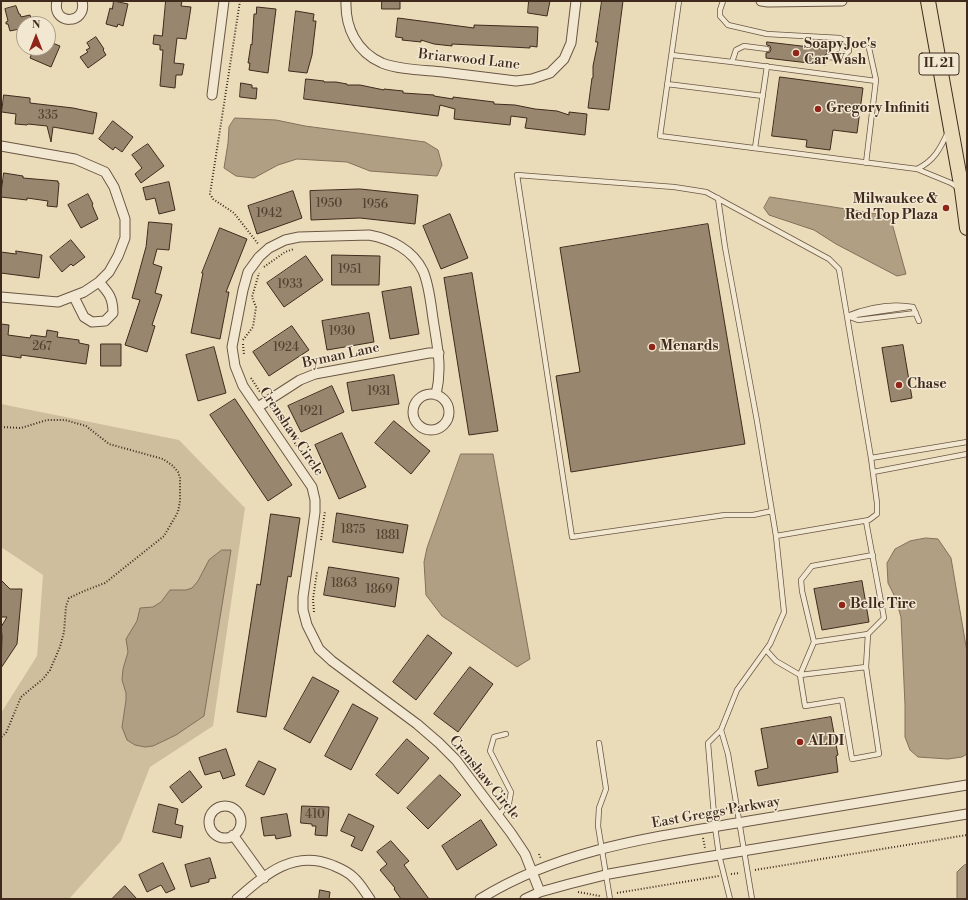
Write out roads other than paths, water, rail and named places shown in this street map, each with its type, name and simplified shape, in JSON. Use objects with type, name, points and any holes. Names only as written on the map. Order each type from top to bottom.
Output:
[{"type":"main road","name":"IL 21","points":[[928,1],[950,128],[964,192],[967,228]]},
{"type":"street","points":[[57,1],[56,6],[58,14],[62,18],[70,20],[81,13],[83,9],[82,1]]},
{"type":"street","points":[[212,94],[224,1]]},
{"type":"street","name":"Briarwood Lane","points":[[346,1],[346,14],[351,33],[361,47],[372,57],[384,63],[404,68],[516,81],[532,79],[550,73],[564,59],[571,43],[576,1]]},
{"type":"street","points":[[766,1],[842,1]]},
{"type":"street","points":[[1,146],[75,159],[105,172],[114,187],[125,219],[125,238],[118,256],[109,272],[99,282],[74,297],[58,302],[1,297]]},
{"type":"street","name":"Crenshaw Circle","points":[[436,395],[440,368],[427,285],[423,271],[407,251],[394,242],[369,235],[299,237],[285,240],[258,257],[248,272],[242,290],[232,347],[235,366],[243,386],[312,487],[315,500],[315,512],[303,597],[303,610],[307,625],[319,649],[332,661],[417,724],[456,760],[511,833],[532,871],[540,892]]},
{"type":"street","points":[[74,297],[84,318],[92,322],[106,321],[113,313],[113,303],[108,292],[99,282]]},
{"type":"street","name":"Byman Lane","points":[[258,407],[300,380],[315,374],[429,353],[438,353]]},
{"type":"street","name":"East Greggs Parkway","points":[[480,899],[500,886],[532,871],[567,858],[602,848],[632,841],[967,785]]},
{"type":"street","points":[[525,899],[540,892],[606,875],[967,814]]},
{"type":"street","points":[[233,835],[264,878]]},
{"type":"street","points":[[237,899],[284,864],[296,861],[321,861],[342,869],[354,877],[370,899]]},
{"type":"lane","points":[[679,1],[660,136],[916,169],[951,182],[964,192]]},
{"type":"lane","points":[[722,1],[720,16],[728,25],[766,34],[840,38],[848,42],[849,50],[841,58],[827,56]]},
{"type":"lane","points":[[732,62],[736,50],[744,46],[767,49]]},
{"type":"lane","points":[[866,163],[876,81],[869,48]]},
{"type":"lane","points":[[672,55],[876,81]]},
{"type":"lane","points":[[755,148],[767,66]]},
{"type":"lane","points":[[668,84],[762,96]]},
{"type":"lane","points":[[916,169],[927,164],[938,151],[950,128]]},
{"type":"lane","points":[[772,511],[753,515],[725,515],[572,537],[517,175],[674,187],[706,192],[830,259],[839,269],[871,458],[877,514],[866,521],[776,536]]},
{"type":"lane","points":[[718,198],[725,247],[757,421],[776,536],[784,612],[770,644],[737,690],[720,730],[708,743],[715,827],[719,855],[730,899]]},
{"type":"lane","points":[[847,316],[862,310],[900,304],[912,307],[919,321]]},
{"type":"lane","points":[[847,316],[858,320],[916,313]]},
{"type":"lane","points":[[871,458],[967,442]]},
{"type":"lane","points":[[873,472],[967,454]]},
{"type":"lane","points":[[814,642],[868,634],[884,618],[866,521]]},
{"type":"lane","points":[[868,634],[866,667],[879,754],[852,760],[842,700],[805,706],[800,675],[814,642],[802,591],[801,580],[812,566],[873,555]]},
{"type":"lane","points":[[766,650],[776,661],[800,675],[866,667]]},
{"type":"lane","points":[[720,730],[728,754],[752,899]]},
{"type":"lane","points":[[498,816],[509,804],[511,792],[490,751],[494,737],[506,734]]},
{"type":"lane","points":[[599,743],[606,789],[599,808],[598,826],[610,899]]},
{"type":"place","name":"Soapy Joe's Car Wash","points":[[796,53]]},
{"type":"place","name":"Gregory Infiniti","points":[[818,109]]},
{"type":"place","name":"Milwaukee & Red Top Plaza","points":[[946,208]]},
{"type":"place","name":"Menards","points":[[652,347]]},
{"type":"place","name":"Chase","points":[[899,385]]},
{"type":"place","name":"Belle Tire","points":[[842,605]]},
{"type":"place","name":"ALDI","points":[[800,742]]}]
